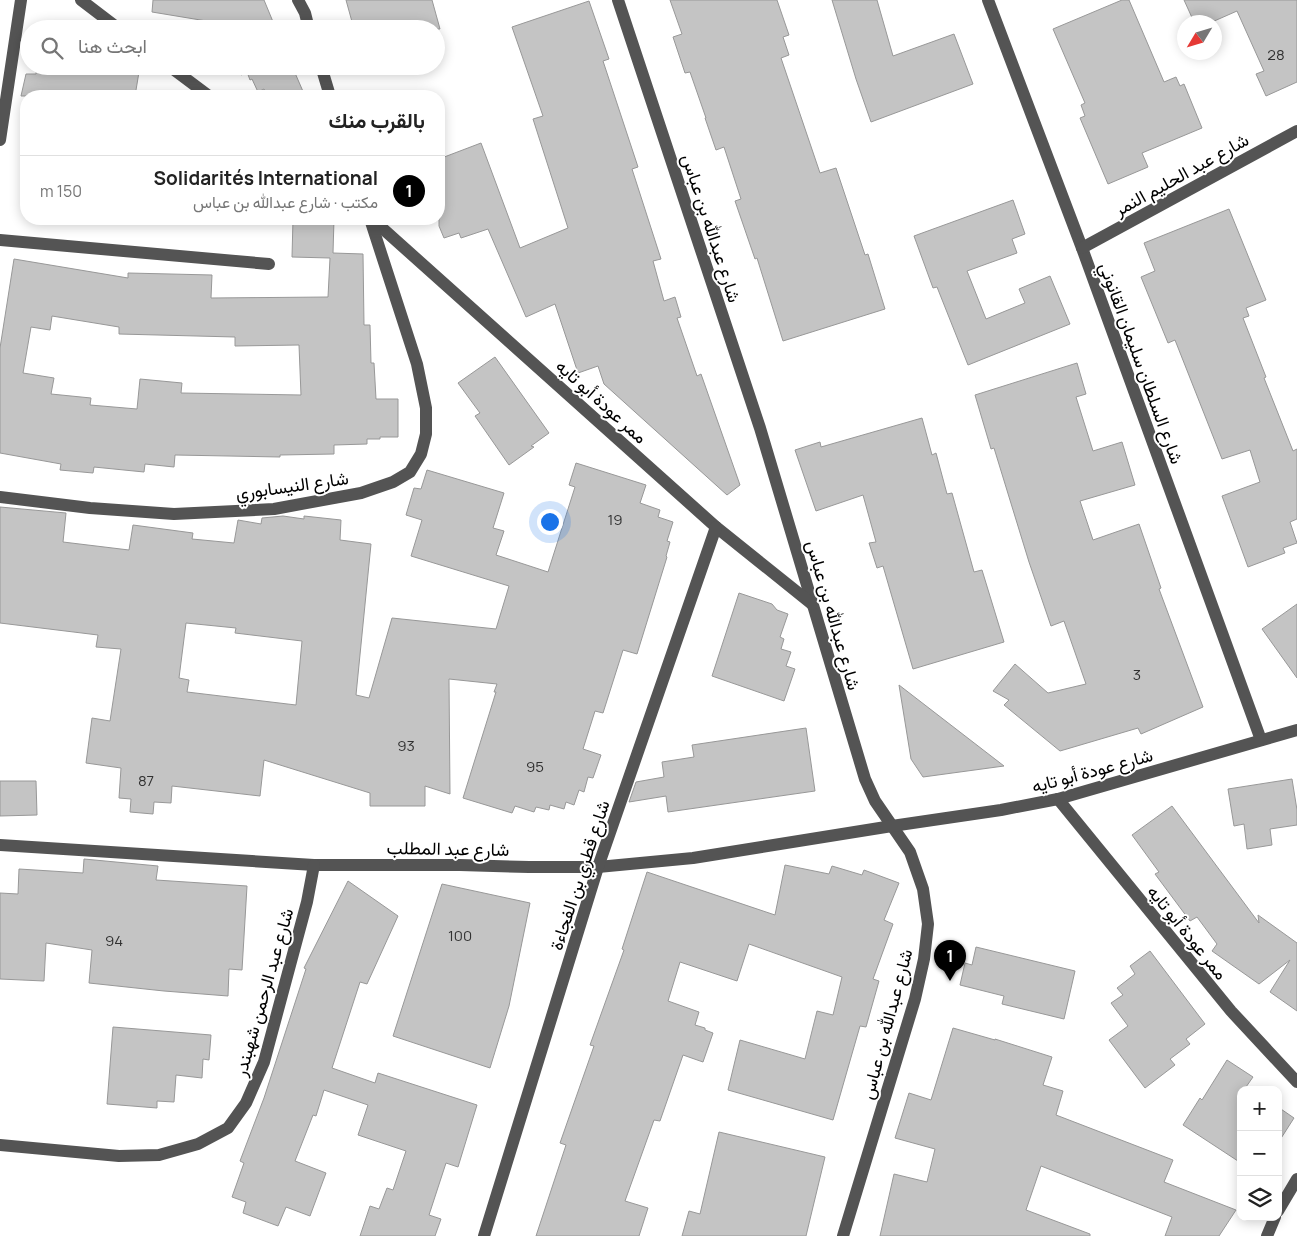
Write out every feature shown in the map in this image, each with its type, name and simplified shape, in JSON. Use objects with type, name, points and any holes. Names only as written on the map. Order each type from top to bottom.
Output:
[{"type":"street","points":[[0,140],[21,0]]},
{"type":"street","points":[[81,0],[108,20]]},
{"type":"street","points":[[298,0],[306,20]]},
{"type":"street","name":"شارع عبدالله بن عباس","points":[[618,0],[760,428],[865,779],[875,801],[910,852],[923,889],[928,924],[924,959],[915,999],[843,1236]]},
{"type":"street","name":"شارع السلطان سليمان القانوني","points":[[988,0],[1082,248],[1261,740]]},
{"type":"street","points":[[182,75],[202,90]]},
{"type":"street","points":[[324,75],[328,90]]},
{"type":"street","name":"شارع عبد الحليم النمر","points":[[1082,248],[1297,130]]},
{"type":"street","name":"شارع النيسابوري","points":[[0,497],[90,508],[174,514],[274,509],[361,493],[393,482],[410,472],[421,454],[426,434],[426,408],[417,364],[373,225]]},
{"type":"street","name":"ممر عودة أبو تايه","points":[[378,225],[716,527],[812,604]]},
{"type":"street","points":[[0,240],[269,264]]},
{"type":"street","name":"شارع قطري بن الفجاءة","points":[[484,1236],[598,867],[716,527]]},
{"type":"street","name":"شارع عودة أبو تايه","points":[[892,826],[1001,810],[1058,799],[1297,730]]},
{"type":"street","name":"ممر عودة أبو تايه","points":[[1058,799],[1231,1011],[1297,1082]]},
{"type":"street","name":"شارع عبد المطلب","points":[[0,845],[314,865],[598,867],[693,858],[892,826]]},
{"type":"street","name":"شارع عبد الرحمن شهبندر","points":[[0,1145],[119,1156],[159,1156],[198,1144],[228,1128],[246,1103],[264,1062],[307,902],[314,865]]},
{"type":"street","points":[[1282,1204],[1297,1179]]},
{"type":"street","points":[[1267,1236],[1274,1221]]},
{"type":"building","points":[[153,0],[264,0],[272,20],[200,20],[152,12]]},
{"type":"building","points":[[346,0],[432,0],[438,20],[352,20]]},
{"type":"building","points":[[670,0],[777,0],[789,35],[783,37],[789,55],[781,58],[820,173],[836,168],[865,255],[868,254],[885,309],[783,341],[757,258],[755,259],[735,201],[741,199],[724,147],[716,150],[690,72],[685,73],[673,37],[682,34]]},
{"type":"building","points":[[832,0],[877,0],[893,56],[954,34],[973,84],[871,122]]},
{"type":"building","points":[[1122,0],[1129,0],[1164,82],[1176,77],[1180,86],[1184,84],[1202,128],[1142,153],[1148,167],[1108,184],[1080,118],[1085,116],[1081,105],[1085,103],[1053,29]]},
{"type":"building","points":[[1184,0],[1297,0],[1297,82],[1266,96],[1256,74],[1264,71],[1237,11],[1222,18],[1222,15],[1191,15]]},
{"type":"building","points":[[589,1],[609,59],[603,61],[638,167],[632,169],[661,259],[653,261],[664,301],[675,297],[681,317],[677,318],[697,376],[701,374],[740,485],[727,495],[604,384],[598,366],[578,373],[555,304],[526,317],[488,229],[461,238],[459,233],[444,238],[439,225],[445,225],[445,157],[481,143],[520,248],[568,228],[533,119],[543,116],[512,27]]},
{"type":"building","points":[[26,75],[138,75],[136,90],[22,90]]},
{"type":"building","points":[[248,75],[296,75],[302,90],[257,90],[252,79],[250,80]]},
{"type":"building","points":[[1013,200],[1025,234],[1012,239],[1017,253],[967,271],[986,319],[1025,303],[1019,289],[1050,276],[1070,324],[968,365],[937,287],[933,288],[914,236]]},
{"type":"building","points":[[1229,209],[1266,300],[1246,308],[1249,316],[1243,318],[1293,451],[1297,449],[1297,519],[1290,522],[1297,543],[1283,548],[1285,553],[1248,567],[1222,496],[1260,482],[1250,450],[1222,459],[1175,340],[1168,343],[1141,277],[1155,271],[1144,243]]},
{"type":"building","points":[[293,225],[334,225],[333,253],[363,254],[364,325],[370,325],[371,363],[374,363],[376,399],[398,399],[398,437],[367,439],[367,444],[334,445],[334,454],[280,455],[280,457],[175,455],[174,467],[145,464],[144,472],[94,467],[93,473],[60,470],[61,464],[0,453],[0,348],[14,259],[128,278],[128,273],[212,275],[211,298],[328,297],[330,258],[292,257]],"holes":[[[52,316],[119,327],[119,334],[235,337],[235,346],[299,345],[301,395],[181,393],[182,383],[140,379],[137,409],[90,405],[91,398],[51,394],[54,378],[23,373],[31,327],[50,330]]]},
{"type":"building","points":[[495,357],[549,433],[531,446],[534,447],[509,465],[475,416],[480,413],[458,383]]},
{"type":"building","points":[[1077,363],[1086,394],[1076,397],[1093,451],[1122,442],[1135,485],[1080,501],[1093,540],[1139,524],[1161,588],[1159,589],[1203,707],[1141,734],[1138,728],[1060,751],[1004,705],[1009,700],[993,691],[1015,664],[1048,693],[1086,684],[1064,621],[1051,626],[994,448],[991,449],[975,395]]},
{"type":"building","points":[[922,418],[932,455],[936,453],[947,494],[952,493],[974,572],[982,570],[1004,642],[913,669],[883,566],[877,568],[869,543],[876,542],[863,495],[816,511],[795,450],[820,442],[821,447]]},
{"type":"building","points":[[576,463],[646,485],[640,503],[660,510],[658,517],[673,522],[667,541],[670,542],[667,557],[637,654],[623,650],[603,713],[595,711],[583,749],[601,755],[593,778],[588,777],[584,792],[579,790],[574,805],[566,802],[564,809],[550,805],[549,810],[536,807],[534,812],[515,806],[512,813],[463,798],[497,684],[449,679],[450,794],[425,786],[425,806],[370,806],[370,793],[264,760],[260,796],[172,786],[171,803],[154,802],[153,814],[130,812],[131,799],[119,798],[121,768],[86,763],[92,718],[110,721],[121,649],[96,647],[98,635],[0,623],[0,507],[66,513],[63,542],[129,550],[133,525],[193,533],[192,539],[234,543],[238,520],[261,524],[262,518],[283,516],[304,519],[304,516],[341,520],[340,540],[371,544],[356,695],[369,698],[392,618],[496,629],[509,586],[411,556],[422,520],[406,515],[414,488],[421,489],[427,470],[504,493],[493,528],[504,531],[496,555],[548,572],[575,487],[569,485]],"holes":[[[186,623],[236,628],[235,633],[302,641],[296,705],[187,692],[189,680],[179,678]]]},
{"type":"building","points":[[739,593],[772,604],[777,610],[788,614],[780,637],[784,639],[781,649],[791,652],[786,666],[795,669],[784,701],[712,676]]},
{"type":"building","points":[[1297,604],[1297,678],[1262,629]]},
{"type":"building","points":[[899,685],[1004,766],[923,777],[911,759]]},
{"type":"building","points":[[806,728],[815,791],[668,812],[666,796],[629,802],[636,782],[664,777],[662,762],[694,757],[692,745]]},
{"type":"building","points":[[1292,779],[1297,810],[1297,825],[1270,829],[1272,845],[1247,849],[1244,824],[1234,826],[1228,789]]},
{"type":"building","points":[[0,781],[36,781],[37,815],[0,816]]},
{"type":"building","points":[[1172,806],[1259,923],[1258,915],[1297,943],[1297,1011],[1270,992],[1290,960],[1259,984],[1212,951],[1217,944],[1197,917],[1190,921],[1155,874],[1159,872],[1132,835]]},
{"type":"building","points":[[84,859],[158,866],[156,880],[247,886],[242,970],[229,969],[228,996],[89,983],[92,950],[46,943],[44,981],[0,979],[0,893],[18,894],[19,869],[83,873]]},
{"type":"building","points":[[785,865],[829,874],[832,866],[862,875],[864,870],[899,883],[884,920],[893,924],[873,979],[879,981],[866,1027],[860,1026],[833,1120],[728,1090],[740,1040],[805,1059],[817,1011],[833,1015],[842,977],[749,944],[737,981],[680,962],[668,1001],[699,1012],[695,1025],[713,1033],[703,1062],[683,1055],[660,1121],[654,1120],[625,1201],[648,1208],[639,1236],[536,1236],[566,1145],[560,1143],[594,1046],[590,1045],[624,950],[622,949],[647,872],[775,915]]},
{"type":"building","points":[[348,881],[398,916],[367,984],[360,982],[332,1068],[375,1083],[378,1073],[477,1105],[458,1167],[446,1163],[429,1215],[441,1219],[435,1236],[360,1236],[370,1206],[379,1209],[387,1188],[393,1190],[406,1151],[358,1135],[368,1105],[324,1090],[316,1116],[313,1115],[295,1161],[326,1173],[310,1216],[286,1207],[278,1226],[243,1213],[246,1202],[232,1197],[244,1163],[240,1161],[264,1098],[306,969],[304,968]]},
{"type":"building","points":[[442,884],[530,903],[509,1006],[490,1068],[393,1036]]},
{"type":"building","points":[[976,947],[1075,971],[1064,1019],[1002,1004],[1004,996],[960,985],[965,963],[972,965]]},
{"type":"building","points":[[1150,951],[1205,1024],[1186,1039],[1190,1044],[1170,1059],[1175,1065],[1145,1088],[1109,1040],[1128,1026],[1111,1003],[1123,995],[1117,988],[1135,974],[1130,966]]},
{"type":"building","points":[[113,1027],[211,1035],[209,1060],[203,1059],[202,1078],[176,1075],[174,1102],[157,1101],[157,1108],[107,1104]]},
{"type":"building","points":[[953,1028],[1052,1057],[1043,1085],[1063,1091],[1056,1115],[1173,1160],[1164,1182],[1236,1210],[1219,1236],[1165,1236],[1172,1217],[1041,1166],[1026,1210],[1090,1234],[1090,1236],[880,1236],[894,1174],[927,1182],[935,1149],[895,1138],[909,1093],[931,1100]]},
{"type":"building","points":[[1227,1060],[1253,1077],[1247,1086],[1237,1086],[1237,1160],[1183,1125],[1200,1098],[1202,1100]]},
{"type":"building","points":[[1282,1110],[1294,1118],[1282,1137]]},
{"type":"building","points":[[719,1132],[825,1157],[806,1236],[682,1236],[689,1211],[700,1214]]},
{"type":"place","name":"Solidarités International","points":[[950,981]]}]
